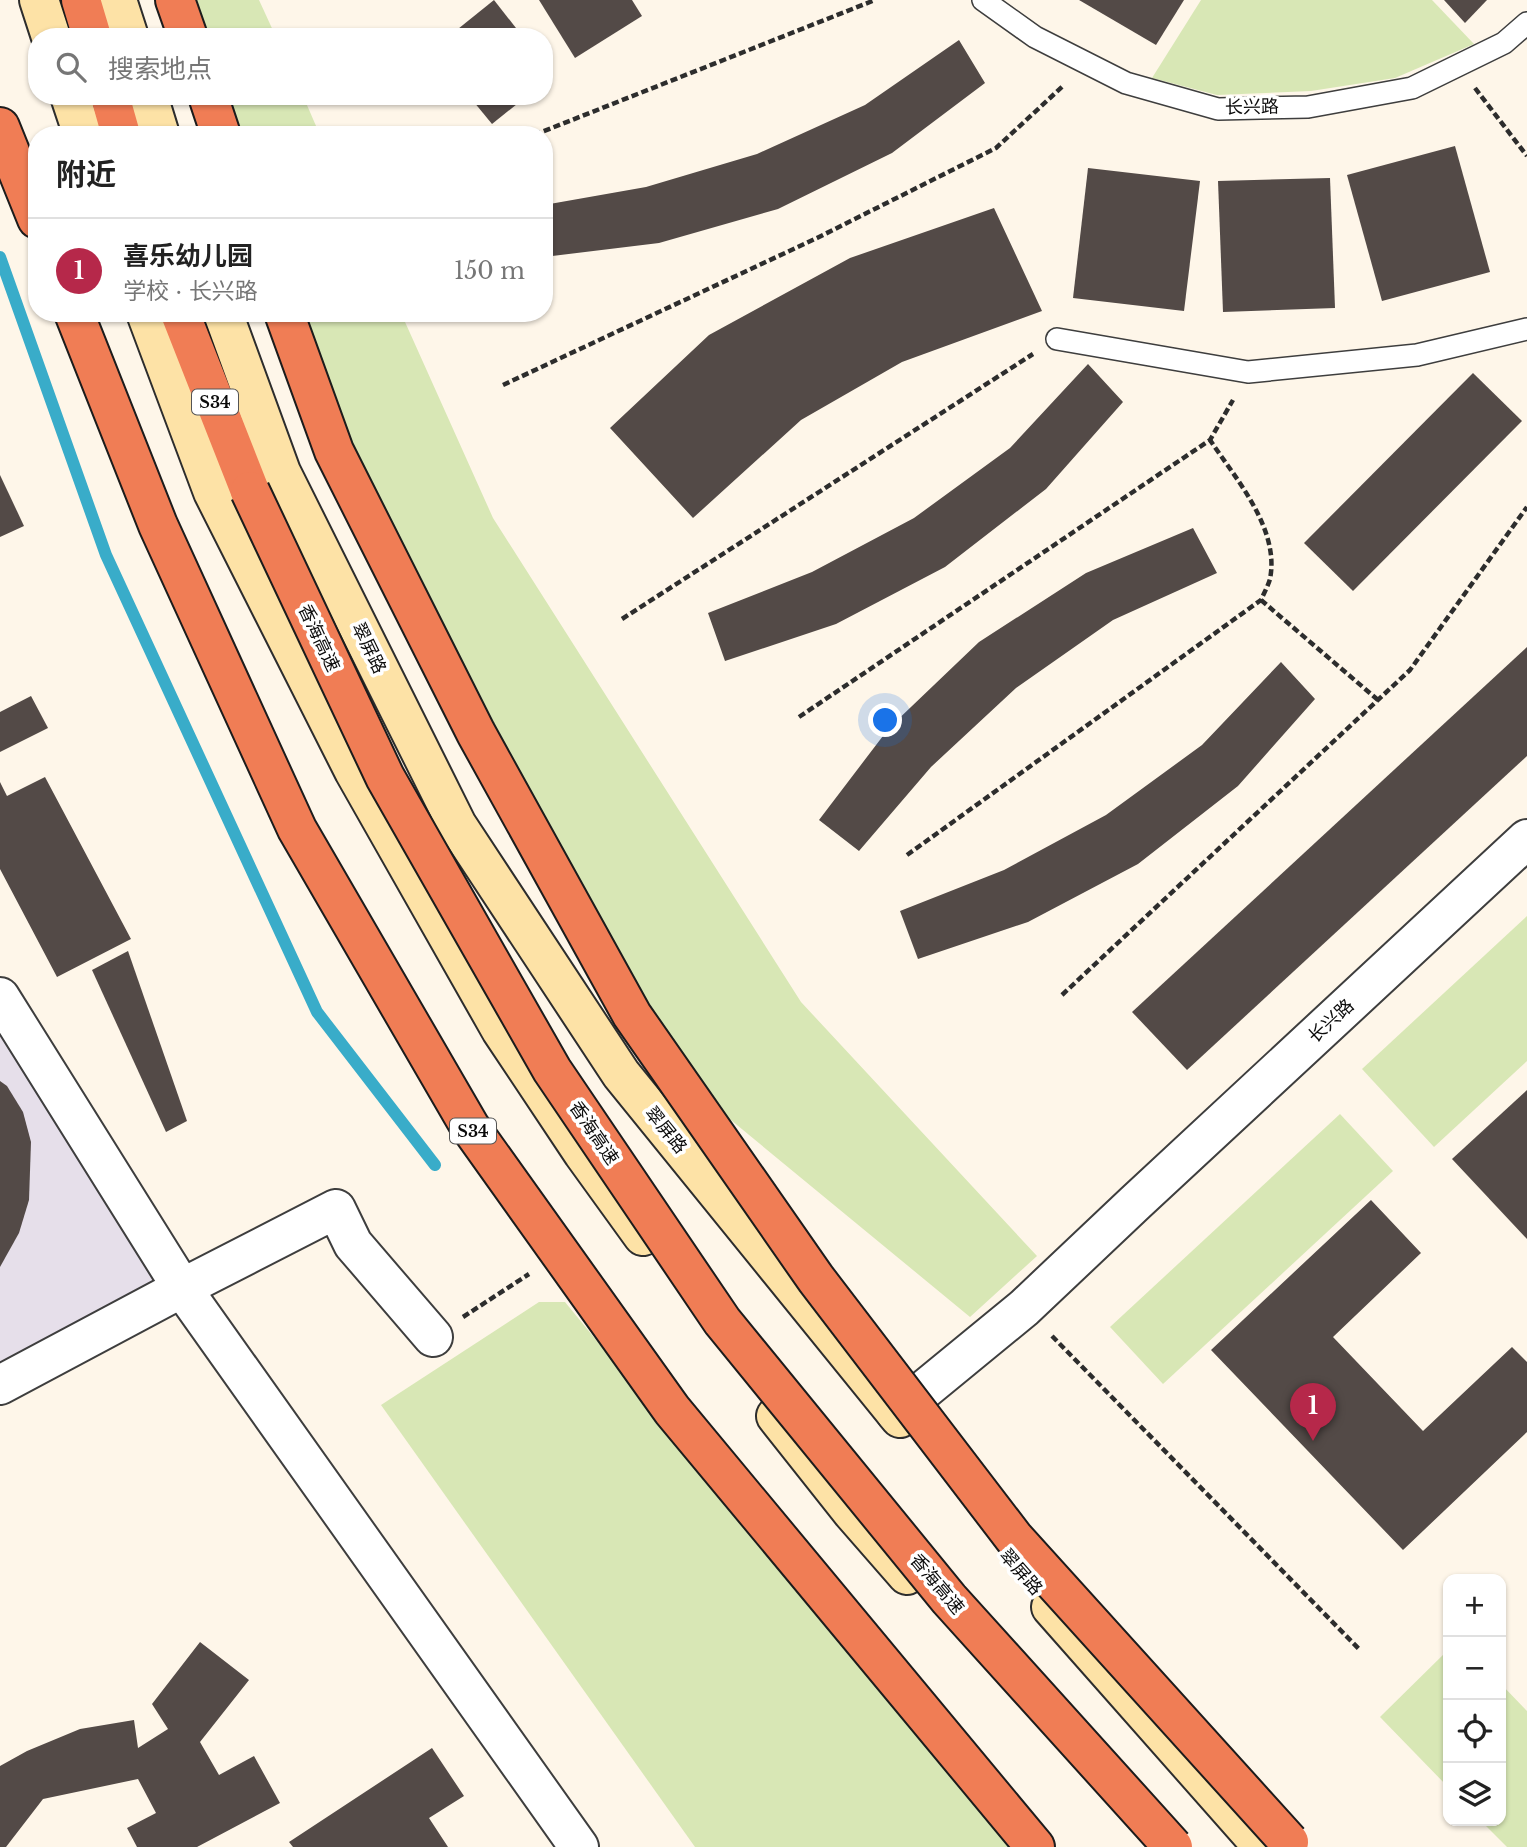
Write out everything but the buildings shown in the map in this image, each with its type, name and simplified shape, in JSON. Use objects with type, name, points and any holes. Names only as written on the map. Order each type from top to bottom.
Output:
[{"type":"highway","points":[[81,0],[89,28]]},
{"type":"highway","points":[[175,0],[185,28]]},
{"type":"highway","points":[[113,105],[118,126]]},
{"type":"highway","points":[[211,105],[218,126]]},
{"type":"highway","points":[[0,127],[28,197]]},
{"type":"highway","name":"S34","points":[[78,322],[158,525],[297,829],[470,1127],[672,1410],[1035,1847]]},
{"type":"highway","name":"香海高速","points":[[184,322],[250,491],[385,777],[552,1070],[722,1321],[948,1600],[1173,1847]]},
{"type":"highway","points":[[287,322],[334,451],[476,733],[632,1015],[817,1279],[1014,1538],[1285,1846]]},
{"type":"main road","points":[[39,0],[48,28]]},
{"type":"main road","points":[[117,0],[126,28]]},
{"type":"main road","points":[[74,105],[80,126]]},
{"type":"main road","points":[[151,105],[157,126]]},
{"type":"main road","points":[[149,322],[213,492],[354,771],[501,1030],[583,1153],[711,1333],[852,1513],[1150,1847]]},
{"type":"main road","name":"翠屏路","points":[[226,322],[281,472],[457,825],[621,1074],[896,1413],[1004,1553],[1285,1846]]},
{"type":"street","name":"长兴路","points":[[896,1413],[1024,1308],[1527,839]]},
{"type":"street","points":[[0,997],[182,1288],[579,1847]]},
{"type":"street","points":[[0,1385],[336,1209],[353,1244],[433,1337]]},
{"type":"lane","name":"长兴路","points":[[983,0],[1035,37],[1126,83],[1218,108],[1308,107],[1412,88],[1504,43],[1527,23]]},
{"type":"lane","points":[[1057,339],[1248,372],[1417,355],[1527,329]]},
{"type":"path","points":[[553,127],[875,0]]},
{"type":"path","points":[[503,385],[817,238],[996,148],[1087,63]]},
{"type":"path","points":[[1458,65],[1527,156]]},
{"type":"path","points":[[622,618],[1057,339]]},
{"type":"path","points":[[799,717],[1210,440],[1248,372]]},
{"type":"path","points":[[907,855],[1261,600],[1269,580],[1271,557],[1267,537],[1259,515],[1210,440]]},
{"type":"path","points":[[1062,995],[1410,670],[1527,507]]},
{"type":"path","points":[[1261,600],[1378,700]]},
{"type":"path","points":[[433,1337],[534,1270]]},
{"type":"path","points":[[1024,1308],[1359,1649]]},
{"type":"shaded area","points":[[0,1024],[169,1283],[0,1369]]},
{"type":"green space","points":[[164,0],[259,0],[272,28],[174,28]]},
{"type":"green space","points":[[1201,0],[1432,0],[1474,44],[1395,78],[1311,91],[1217,95],[1152,78]]},
{"type":"green space","points":[[201,105],[307,105],[316,126],[209,126]]},
{"type":"green space","points":[[281,322],[405,322],[493,518],[801,1002],[1037,1256],[970,1317],[652,1055]]},
{"type":"green space","points":[[1527,916],[1527,1061],[1434,1147],[1362,1069]]},
{"type":"green space","points":[[1340,1114],[1393,1171],[1163,1384],[1110,1327]]},
{"type":"green space","points":[[539,1302],[565,1302],[1011,1847],[695,1847],[381,1405]]},
{"type":"green space","points":[[1443,1655],[1443,1782],[1380,1717]]},
{"type":"green space","points":[[1506,1689],[1527,1711],[1527,1847],[1507,1847],[1486,1826],[1506,1826]]},
{"type":"waterway","points":[[0,257],[106,555],[317,1012],[435,1165]]},
{"type":"place","name":"喜乐幼儿园","points":[[1313,1441]]}]
